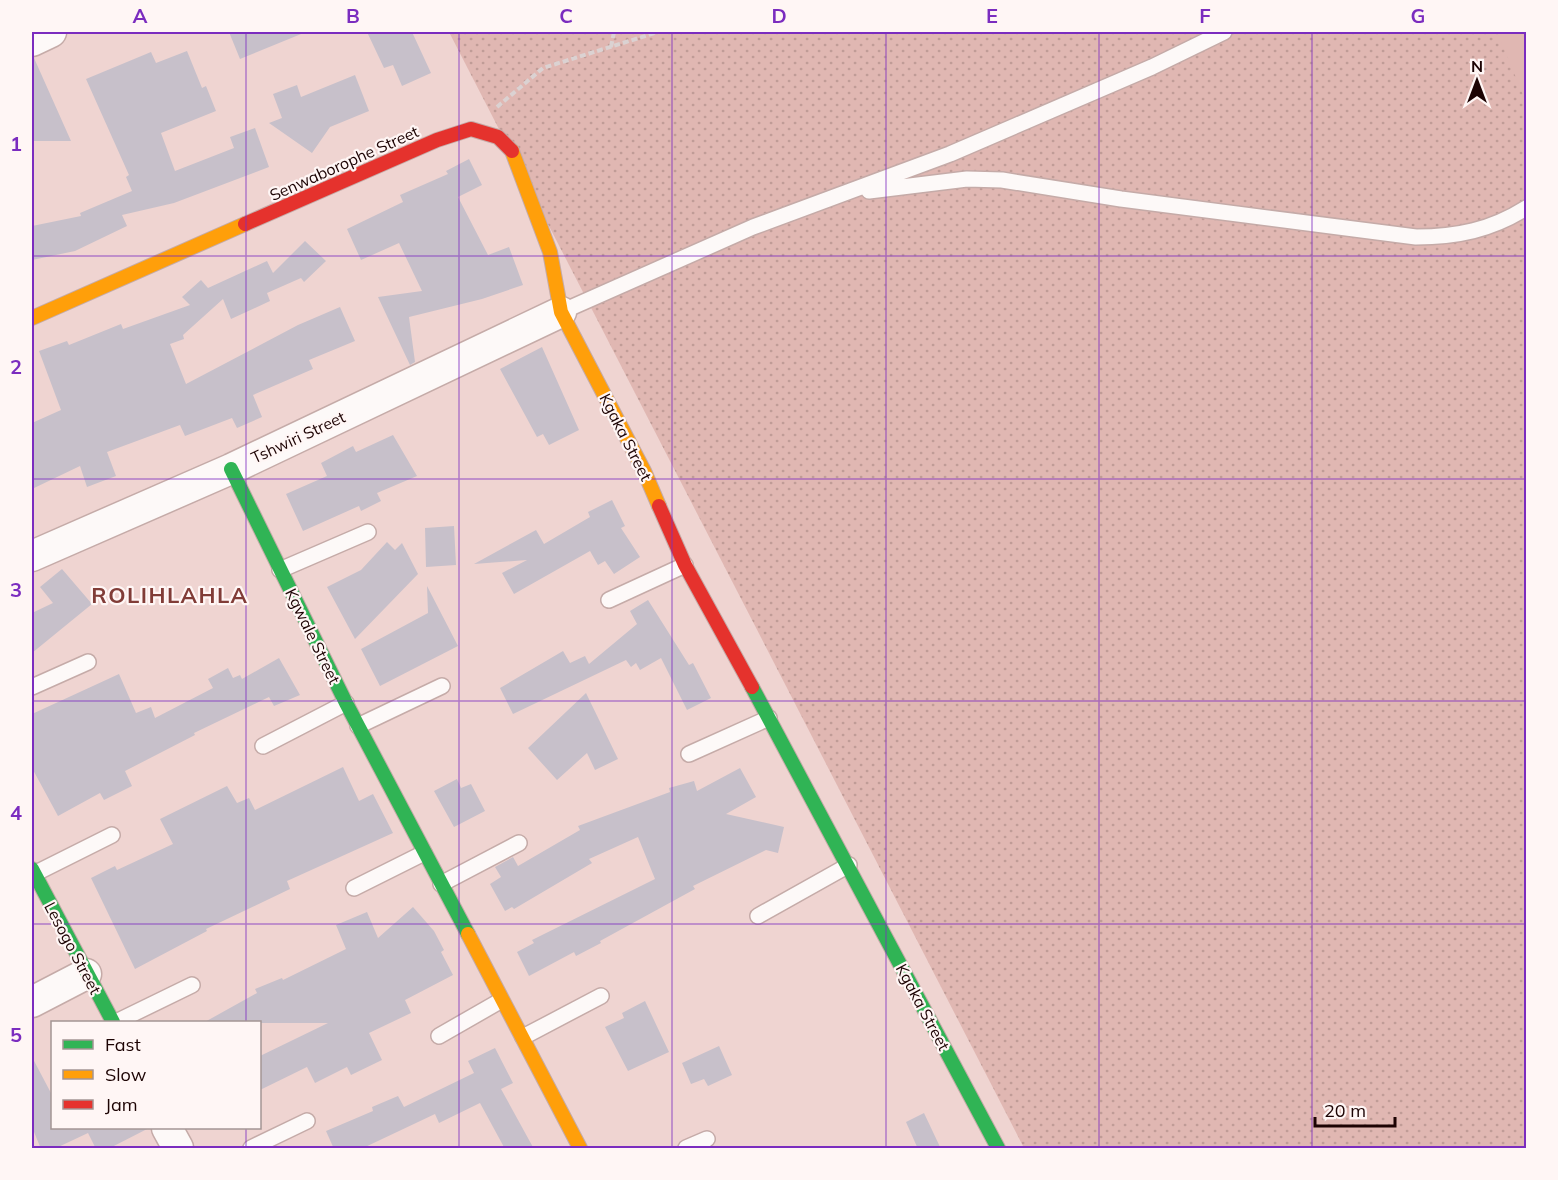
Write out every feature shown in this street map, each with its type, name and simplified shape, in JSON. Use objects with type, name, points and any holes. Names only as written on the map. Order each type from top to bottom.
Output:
[{"type":"street","points":[[32,41],[51,32]]},
{"type":"street","points":[[471,129],[498,137],[513,153],[550,252],[561,312]]},
{"type":"street","name":"Senwaborophe Street","points":[[32,318],[437,140],[471,129]]},
{"type":"street","name":"Tshwiri Street","points":[[32,556],[231,469],[561,312]]},
{"type":"street","name":"Kgaka Street","points":[[561,312],[644,471],[685,565],[849,865],[998,1149]]},
{"type":"street","name":"Kgwale Street","points":[[231,469],[346,703],[500,1001],[523,1037],[580,1149]]},
{"type":"street","name":"Lesogo Street","points":[[33,871],[113,1021]]},
{"type":"street","points":[[32,1002],[86,974]]},
{"type":"street","points":[[168,1129],[178,1149]]},
{"type":"lane","points":[[561,312],[753,227],[950,154],[1152,67],[1224,32]]},
{"type":"lane","points":[[842,195],[967,178],[1002,180],[1121,200],[1416,237],[1447,237],[1478,231],[1502,223],[1527,208]]},
{"type":"lane","name":"Kgwale Street","points":[[280,570],[368,532]]},
{"type":"lane","points":[[609,600],[685,565]]},
{"type":"lane","points":[[32,687],[88,662]]},
{"type":"lane","points":[[358,726],[442,686]]},
{"type":"lane","name":"Kgwale Street","points":[[263,746],[346,703]]},
{"type":"lane","points":[[688,754],[769,718]]},
{"type":"lane","name":"Lesogo Street","points":[[33,871],[112,835]]},
{"type":"lane","points":[[441,884],[519,843]]},
{"type":"lane","points":[[354,888],[424,853]]},
{"type":"lane","points":[[758,916],[849,865]]},
{"type":"lane","name":"Lesogo Street","points":[[118,1021],[192,985]]},
{"type":"lane","points":[[523,1037],[601,996]]},
{"type":"lane","points":[[439,1036],[500,1001]]},
{"type":"lane","points":[[251,1149],[307,1121]]},
{"type":"lane","points":[[686,1149],[707,1139]]},
{"type":"path","points":[[611,46],[614,32]]},
{"type":"path","points":[[471,129],[543,68],[658,32]]},
{"type":"shaded area","points":[[449,32],[1526,32],[1526,1148],[1024,1148]]},
{"type":"shaded area","points":[[1497,32],[1526,32],[1526,102]]},
{"type":"building","points":[[229,32],[306,32],[240,59]]},
{"type":"building","points":[[367,32],[412,32],[431,73],[402,86],[393,65],[384,68]]},
{"type":"building","points":[[187,51],[202,88],[206,86],[216,111],[161,133],[175,171],[234,148],[230,137],[255,128],[269,167],[174,203],[122,215],[127,226],[75,251],[32,260],[32,226],[81,216],[80,213],[132,191],[126,177],[129,175],[86,79],[151,52],[156,63]]},
{"type":"building","points":[[32,58],[34,58],[71,141],[32,141]]},
{"type":"building","points":[[355,75],[369,111],[330,127],[312,153],[269,123],[282,118],[273,94],[297,85],[301,97]]},
{"type":"building","points":[[469,159],[482,185],[458,197],[488,255],[509,247],[523,285],[482,299],[409,317],[415,362],[410,365],[378,297],[422,291],[399,243],[361,260],[347,229],[403,202],[400,195],[448,174],[446,171]]},
{"type":"building","points":[[305,241],[326,261],[304,282],[301,278],[267,293],[270,301],[231,319],[223,299],[183,335],[184,339],[170,344],[186,384],[298,325],[340,307],[355,341],[309,360],[313,369],[253,395],[262,417],[237,428],[232,418],[185,436],[180,425],[107,452],[116,476],[87,487],[80,466],[32,489],[32,423],[61,410],[39,351],[67,341],[69,345],[121,324],[123,329],[190,305],[182,297],[201,280],[208,288],[267,261],[273,273]]},
{"type":"building","points":[[542,347],[579,430],[549,445],[543,434],[537,437],[500,369]]},
{"type":"building","points":[[393,435],[417,476],[377,493],[381,501],[361,511],[359,506],[303,531],[286,494],[327,476],[321,463],[353,446],[356,452]]},
{"type":"building","points":[[612,500],[625,526],[621,528],[640,557],[614,574],[605,561],[598,565],[590,551],[514,594],[502,573],[527,560],[474,564],[536,530],[544,544],[590,517],[588,512]]},
{"type":"building","points":[[454,526],[456,565],[426,567],[425,528]]},
{"type":"building","points":[[387,542],[395,550],[402,543],[418,574],[355,639],[327,587],[361,570]]},
{"type":"building","points":[[62,569],[92,604],[32,653],[32,613],[53,603],[40,587]]},
{"type":"building","points":[[427,586],[458,646],[380,686],[361,649],[428,613]]},
{"type":"building","points":[[648,600],[689,665],[693,663],[711,698],[687,710],[661,658],[640,670],[636,663],[631,667],[626,660],[513,714],[500,688],[563,651],[570,663],[585,656],[589,664],[637,624],[630,611]]},
{"type":"building","points":[[279,658],[300,695],[274,706],[269,697],[194,733],[195,735],[125,771],[132,786],[104,800],[100,793],[58,816],[32,768],[32,714],[119,674],[136,713],[151,707],[155,718],[213,688],[208,679],[228,668],[233,678],[240,675],[242,679]]},
{"type":"building","points":[[586,693],[618,759],[595,770],[587,753],[557,780],[528,748]]},
{"type":"building","points":[[343,767],[359,801],[373,794],[393,833],[287,881],[290,889],[206,929],[207,931],[135,969],[91,878],[115,866],[117,870],[173,844],[160,819],[227,786],[237,803],[249,798],[255,810]]},
{"type":"building","points":[[740,768],[756,797],[726,814],[784,827],[778,853],[766,850],[693,886],[695,889],[600,941],[601,943],[576,956],[574,952],[529,976],[517,952],[534,943],[532,940],[655,879],[638,837],[589,859],[592,863],[514,909],[512,907],[505,911],[490,884],[501,877],[495,867],[513,857],[518,866],[580,830],[578,826],[670,792],[669,788],[694,781],[697,791]]},
{"type":"building","points":[[457,779],[461,788],[471,784],[485,811],[454,827],[434,791]]},
{"type":"building","points":[[413,907],[434,931],[444,950],[441,952],[453,975],[405,1000],[411,1013],[369,1033],[382,1060],[351,1075],[347,1067],[315,1083],[307,1067],[261,1090],[261,1056],[328,1023],[207,1021],[257,993],[255,989],[282,978],[283,980],[346,949],[336,925],[367,912],[378,938]]},
{"type":"building","points":[[645,1001],[669,1052],[628,1071],[605,1027],[624,1018],[622,1013]]},
{"type":"building","points":[[719,1046],[732,1075],[708,1086],[704,1079],[691,1084],[682,1063]]},
{"type":"building","points":[[495,1048],[513,1083],[501,1089],[534,1149],[505,1149],[480,1103],[439,1123],[435,1114],[361,1149],[334,1149],[326,1131],[373,1111],[372,1107],[398,1096],[404,1107],[474,1073],[468,1061]]},
{"type":"building","points":[[32,1057],[51,1093],[51,1129],[147,1129],[108,1149],[96,1149],[88,1133],[54,1149],[41,1149],[32,1127]]},
{"type":"building","points":[[924,1113],[941,1149],[918,1149],[906,1122]]},
{"type":"traffic: fast","points":[[231,469],[346,703],[468,934]]},
{"type":"traffic: fast","points":[[752,687],[998,1148]]},
{"type":"traffic: fast","points":[[32,869],[112,1021]]},
{"type":"traffic: slow","points":[[512,151],[550,252],[561,312],[644,471],[659,506]]},
{"type":"traffic: slow","points":[[32,318],[245,224]]},
{"type":"traffic: slow","points":[[468,934],[580,1148]]},
{"type":"traffic: jam","points":[[245,224],[437,140],[471,129],[498,137],[512,151]]},
{"type":"traffic: jam","points":[[659,506],[685,565],[752,687]]},
{"type":"district","name":"ROLIHLAHLA","points":[[170,595]]}]
